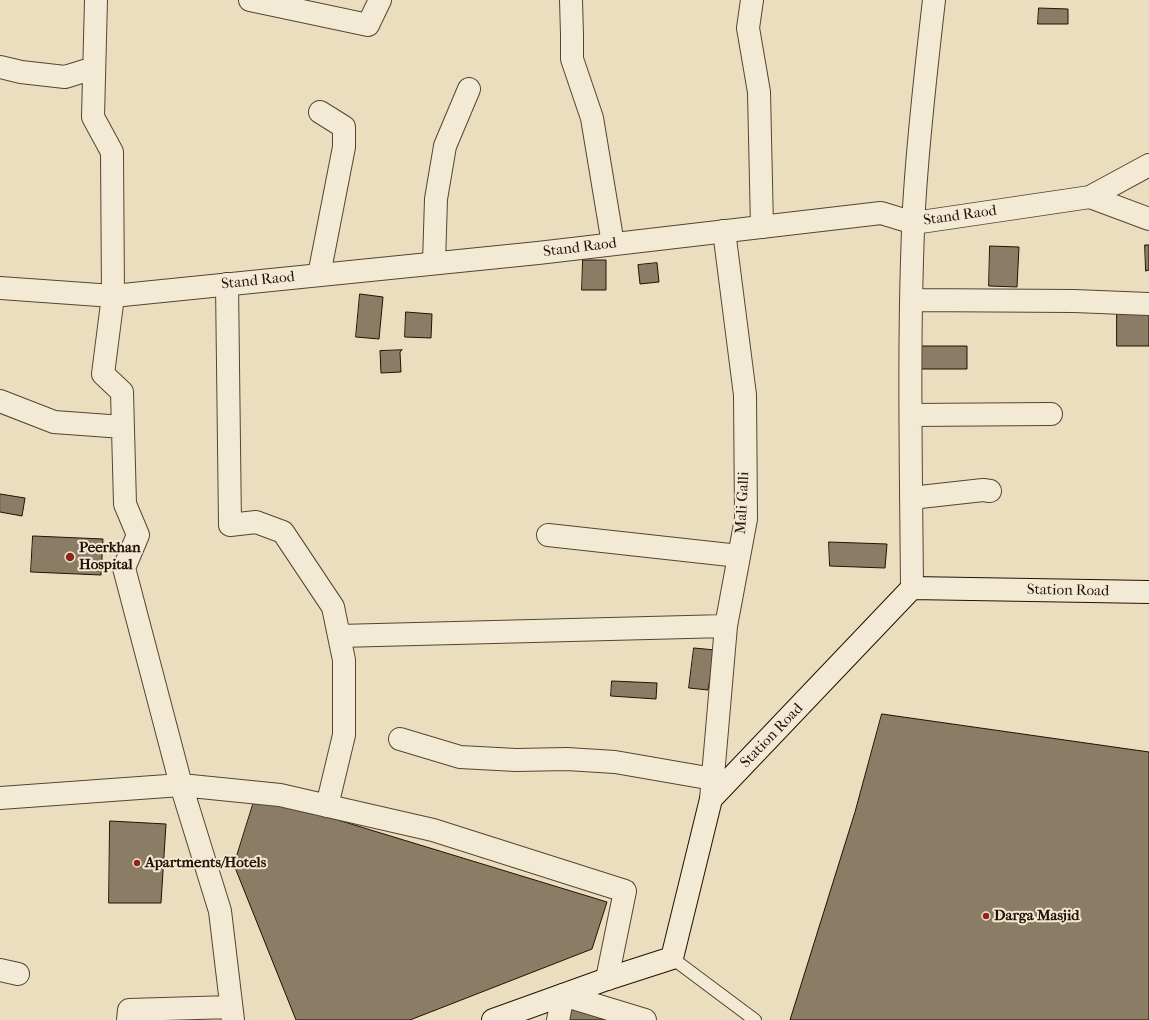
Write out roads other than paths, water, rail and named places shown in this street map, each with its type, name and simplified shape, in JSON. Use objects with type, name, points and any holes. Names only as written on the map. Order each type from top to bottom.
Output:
[{"type":"street","points":[[96,0],[93,117],[112,152],[114,296],[103,374],[122,392],[125,504],[138,536],[124,568],[181,784],[220,911],[232,1014],[129,1010],[128,1020]]},
{"type":"street","points":[[250,0],[368,25],[380,0]]},
{"type":"street","points":[[571,0],[572,59],[592,118],[613,244]]},
{"type":"street","points":[[752,0],[748,28],[759,92],[762,227]]},
{"type":"street","points":[[912,588],[911,416],[914,222],[924,88],[934,0]]},
{"type":"street","points":[[0,68],[20,72],[65,77],[94,68]]},
{"type":"street","points":[[434,263],[436,199],[445,146],[470,89]]},
{"type":"street","points":[[319,275],[344,147],[344,127],[320,112]]},
{"type":"street","name":"Stand Raod","points":[[0,288],[114,296],[613,244],[881,213],[914,222],[1090,197],[1149,165]]},
{"type":"street","points":[[1090,197],[1149,219]]},
{"type":"street","name":"Mali Galli","points":[[712,789],[726,626],[746,519],[745,395],[724,231]]},
{"type":"street","points":[[227,284],[230,525],[256,522],[283,532],[333,607],[344,660],[344,735],[327,806]]},
{"type":"street","points":[[912,300],[1074,301],[1149,304]]},
{"type":"street","points":[[0,401],[54,422],[123,427]]},
{"type":"street","points":[[911,416],[1051,414]]},
{"type":"street","points":[[911,498],[983,490],[990,491]]},
{"type":"street","points":[[548,535],[739,556]]},
{"type":"street","name":"Station Road","points":[[672,958],[712,789],[912,588],[1149,592]]},
{"type":"street","points":[[339,636],[726,626]]},
{"type":"street","points":[[400,739],[460,757],[516,760],[567,759],[615,762],[712,789]]},
{"type":"street","points":[[0,798],[181,784],[280,795],[433,830],[625,891],[607,979]]},
{"type":"street","points":[[493,1020],[607,979],[672,958]]},
{"type":"street","points":[[558,1020],[563,995]]},
{"type":"street","points":[[563,995],[644,1020]]},
{"type":"lane","points":[[672,958],[755,1020]]},
{"type":"place","name":"Peerkhan Hospital","points":[[70,557]]},
{"type":"place","name":"Apartments/Hotels","points":[[137,863]]},
{"type":"place","name":"Darga Masjid","points":[[986,916]]}]
